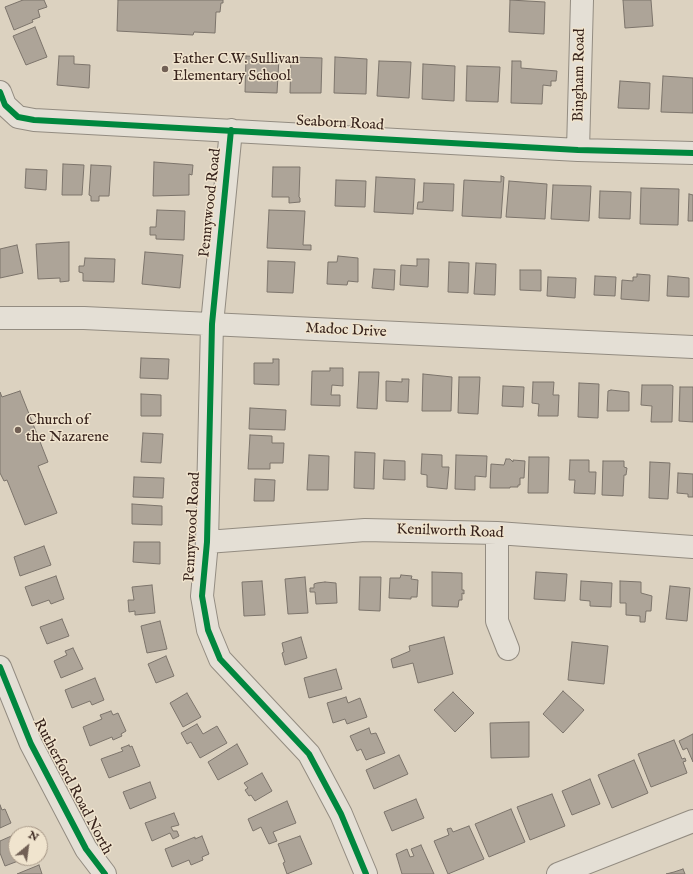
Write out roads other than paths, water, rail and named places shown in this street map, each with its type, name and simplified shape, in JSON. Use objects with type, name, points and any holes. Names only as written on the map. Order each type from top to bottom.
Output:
[{"type":"street","name":"Bingham Road","points":[[578,150],[582,0]]},
{"type":"street","name":"Seaborn Road","points":[[0,92],[5,105],[18,117],[34,120],[578,150],[693,153]]},
{"type":"street","name":"Pennywood Road","points":[[231,130],[212,324],[207,542],[202,596],[208,630],[220,659],[309,754],[341,814],[366,874]]},
{"type":"street","name":"Madoc Drive","points":[[0,318],[84,318],[693,347]]},
{"type":"street","name":"Kenilworth Road","points":[[207,542],[365,530],[497,533],[693,547]]},
{"type":"street","points":[[497,533],[497,621],[508,649]]},
{"type":"street","name":"Rutherford Road North","points":[[0,667],[31,744],[86,849],[105,874]]},
{"type":"street","points":[[558,874],[693,821]]},
{"type":"place","name":"Father C.W. Sullivan Elementary School","points":[[165,69]]},
{"type":"place","name":"Church of the Nazarene","points":[[18,430]]}]
